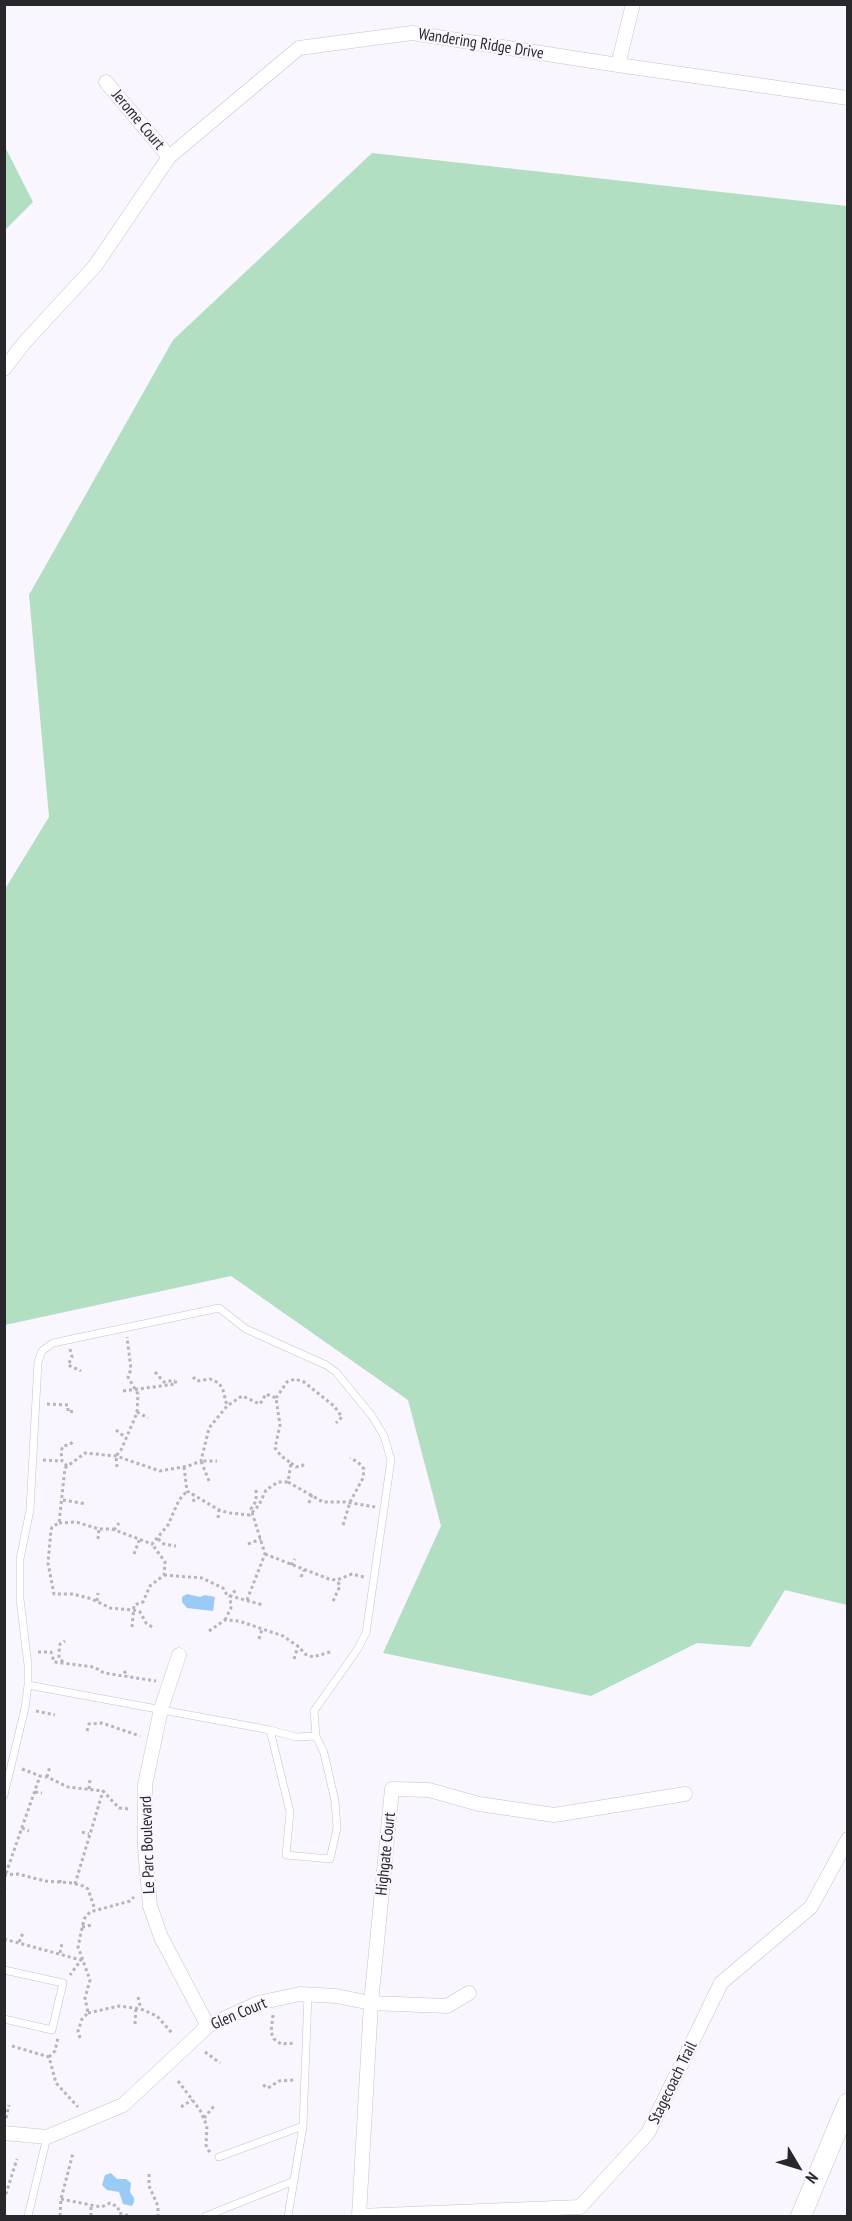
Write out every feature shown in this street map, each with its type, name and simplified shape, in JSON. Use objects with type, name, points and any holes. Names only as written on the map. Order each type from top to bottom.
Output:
[{"type":"street","points":[[618,65],[633,4]]},
{"type":"street","name":"Wandering Ridge Drive","points":[[4,369],[24,343],[95,266],[169,157],[299,48],[412,33],[848,98]]},
{"type":"street","name":"Jerome Court","points":[[106,82],[169,157]]},
{"type":"street","name":"Le Parc Boulevard","points":[[179,1655],[161,1709],[145,1785],[145,1848],[150,1906],[160,1937],[208,2026]]},
{"type":"street","name":"Highgate Court","points":[[358,2216],[371,2003],[392,1789],[429,1790],[479,1804],[554,1815],[685,1794]]},
{"type":"street","name":"Stagecoach Trail","points":[[358,2216],[580,2207],[648,2133],[721,1983],[812,1907],[848,1839]]},
{"type":"street","name":"Glen Court","points":[[4,2133],[47,2137],[123,2105],[208,2026],[258,2003],[300,1994],[336,1996],[371,2003],[447,2006],[469,1993]]},
{"type":"street","points":[[801,2217],[848,2103]]},
{"type":"lane","points":[[4,1795],[25,1708],[28,1685],[20,1599],[20,1559],[30,1510],[38,1362],[42,1351],[53,1343],[219,1308],[246,1329],[326,1365],[336,1372],[372,1416],[384,1436],[391,1461],[366,1633],[357,1650],[314,1711],[316,1736],[324,1753],[335,1801],[337,1828],[330,1859],[286,1856],[290,1812],[270,1730]]},
{"type":"lane","points":[[28,1685],[270,1730],[296,1737],[316,1736]]},
{"type":"lane","points":[[4,1970],[63,1983],[52,2030],[4,2019]]},
{"type":"lane","points":[[288,2217],[303,2126],[308,1995]]},
{"type":"lane","points":[[219,2157],[303,2126]]},
{"type":"lane","points":[[28,2217],[47,2137]]},
{"type":"lane","points":[[206,2217],[294,2181]]},
{"type":"path","points":[[68,1340],[72,1356],[68,1365],[81,1371]]},
{"type":"path","points":[[117,1467],[116,1456],[121,1450],[137,1412],[138,1394],[128,1377],[131,1370],[128,1346]]},
{"type":"path","points":[[123,1391],[176,1384],[175,1380],[164,1382],[155,1372]]},
{"type":"path","points":[[193,1377],[197,1381],[210,1379],[219,1383],[224,1390],[227,1407]]},
{"type":"path","points":[[305,1462],[302,1466],[296,1467],[281,1456],[275,1448],[280,1425],[276,1398],[287,1382],[296,1379],[304,1382],[334,1406],[342,1417],[336,1423]]},
{"type":"path","points":[[209,1481],[201,1461],[209,1428],[227,1407],[242,1396],[260,1404],[266,1394],[276,1398]]},
{"type":"path","points":[[37,1404],[68,1405],[68,1412],[75,1411]]},
{"type":"path","points":[[137,1412],[148,1418]]},
{"type":"path","points":[[117,1430],[125,1437]]},
{"type":"path","points":[[62,1461],[63,1446],[74,1441]]},
{"type":"path","points":[[59,1523],[65,1468],[85,1453],[116,1456],[160,1471],[184,1467],[201,1461],[216,1461]]},
{"type":"path","points":[[343,1525],[350,1502],[363,1478],[363,1469],[358,1462],[350,1458]]},
{"type":"path","points":[[34,1460],[62,1461],[67,1466]]},
{"type":"path","points":[[288,1482],[291,1463]]},
{"type":"path","points":[[184,1467],[188,1491]]},
{"type":"path","points":[[188,1491],[219,1510],[250,1515],[259,1505],[266,1490],[278,1482],[288,1482],[323,1502],[350,1502],[383,1509]]},
{"type":"path","points":[[247,1600],[265,1554],[251,1509],[256,1501],[255,1490]]},
{"type":"path","points":[[152,1544],[168,1525],[178,1500],[188,1491]]},
{"type":"path","points":[[193,1493],[194,1503]]},
{"type":"path","points":[[309,1503],[312,1494]]},
{"type":"path","points":[[63,1500],[86,1504]]},
{"type":"path","points":[[218,1518],[219,1510]]},
{"type":"path","points":[[152,1627],[146,1623],[140,1612],[110,1608],[97,1601],[73,1594],[54,1594],[48,1563],[52,1527],[59,1523],[76,1521],[99,1529],[114,1530],[140,1538],[152,1544],[165,1562],[164,1575]]},
{"type":"path","points":[[114,1530],[118,1523]]},
{"type":"path","points":[[98,1539],[99,1529]]},
{"type":"path","points":[[134,1554],[140,1538]]},
{"type":"path","points":[[158,1539],[164,1544],[176,1546]]},
{"type":"path","points":[[248,1544],[261,1539]]},
{"type":"path","points":[[265,1554],[324,1577],[337,1580],[352,1574],[373,1579]]},
{"type":"path","points":[[291,1565],[295,1559]]},
{"type":"path","points":[[301,1577],[304,1570]]},
{"type":"path","points":[[324,1577],[326,1573]]},
{"type":"path","points":[[132,1627],[134,1605],[143,1602],[150,1586],[164,1575],[202,1578],[223,1588],[230,1596],[263,1605]]},
{"type":"path","points":[[333,1601],[340,1586],[337,1580]]},
{"type":"path","points":[[209,1631],[225,1620],[231,1608],[230,1596],[236,1590]]},
{"type":"path","points":[[97,1601],[98,1593]]},
{"type":"path","points":[[225,1620],[239,1621],[283,1636],[305,1654],[313,1657],[333,1651]]},
{"type":"path","points":[[259,1639],[261,1629]]},
{"type":"path","points":[[64,1663],[59,1658],[59,1652],[60,1644],[65,1641]]},
{"type":"path","points":[[294,1659],[298,1646]]},
{"type":"path","points":[[26,1652],[51,1652],[54,1662],[94,1667],[104,1672],[170,1683]]},
{"type":"path","points":[[124,1671],[128,1676]]},
{"type":"path","points":[[25,1708],[55,1715]]},
{"type":"path","points":[[87,1731],[89,1724],[102,1723],[142,1737]]},
{"type":"path","points":[[12,1766],[47,1777],[68,1787],[103,1791],[119,1808],[129,1809]]},
{"type":"path","points":[[47,1777],[50,1766]]},
{"type":"path","points":[[5,1889],[5,1875],[9,1871],[40,1776]]},
{"type":"path","points":[[89,1789],[90,1779]]},
{"type":"path","points":[[75,1884],[87,1850],[89,1834],[96,1821],[103,1791]]},
{"type":"path","points":[[35,1792],[42,1793]]},
{"type":"path","points":[[22,1828],[29,1831]]},
{"type":"path","points":[[82,1832],[89,1834]]},
{"type":"path","points":[[11,1861],[17,1856]]},
{"type":"path","points":[[5,1875],[18,1874],[75,1884],[88,1889],[95,1910]]},
{"type":"path","points":[[60,1877],[60,1883]]},
{"type":"path","points":[[88,2013],[85,1998],[90,1980],[78,1947],[84,1919],[90,1912],[130,1901],[135,1896]]},
{"type":"path","points":[[82,1927],[92,1925]]},
{"type":"path","points":[[19,1942],[23,1933]]},
{"type":"path","points":[[4,1939],[81,1960]]},
{"type":"path","points":[[60,1953],[62,1943]]},
{"type":"path","points":[[63,1983],[81,1960]]},
{"type":"path","points":[[138,1997],[141,2008]]},
{"type":"path","points":[[80,2038],[78,2031],[82,2019],[88,2013],[119,2006],[141,2008],[157,2016],[172,2033]]},
{"type":"path","points":[[135,2024],[136,2007]]},
{"type":"path","points":[[273,2013],[271,2032],[274,2039],[281,2044],[306,2043]]},
{"type":"path","points":[[49,2057],[55,2051],[58,2039],[52,2030]]},
{"type":"path","points":[[12,2046],[49,2057]]},
{"type":"path","points":[[205,2052],[220,2063]]},
{"type":"path","points":[[49,2057],[57,2083],[84,2113]]},
{"type":"path","points":[[263,2085],[268,2088],[279,2081],[304,2080]]},
{"type":"path","points":[[178,2081],[204,2118],[207,2126],[208,2152],[219,2157]]},
{"type":"path","points":[[181,2108],[192,2100]]},
{"type":"path","points":[[6,2118],[9,2105]]},
{"type":"path","points":[[204,2118],[214,2106]]},
{"type":"path","points":[[60,2217],[61,2199],[73,2152]]},
{"type":"path","points":[[4,2200],[17,2159]]},
{"type":"path","points":[[149,2174],[149,2186],[158,2206],[158,2217]]},
{"type":"path","points":[[61,2199],[101,2207],[110,2203],[118,2208],[119,2213],[130,2217]]},
{"type":"path","points":[[91,2206],[91,2217]]},
{"type":"green space","points":[[4,145],[33,202],[5,230],[4,230]]},
{"type":"green space","points":[[372,153],[847,206],[847,1605],[785,1590],[750,1647],[697,1643],[591,1696],[383,1653],[441,1526],[408,1400],[231,1276],[5,1325],[5,889],[49,817],[29,595],[173,340]]},
{"type":"water","points":[[187,1594],[215,1597],[213,1611],[187,1608],[182,1602],[182,1597]]},
{"type":"water","points":[[111,2173],[117,2179],[126,2179],[131,2183],[130,2192],[134,2198],[132,2206],[123,2204],[119,2192],[107,2190],[102,2185],[105,2175]]}]
